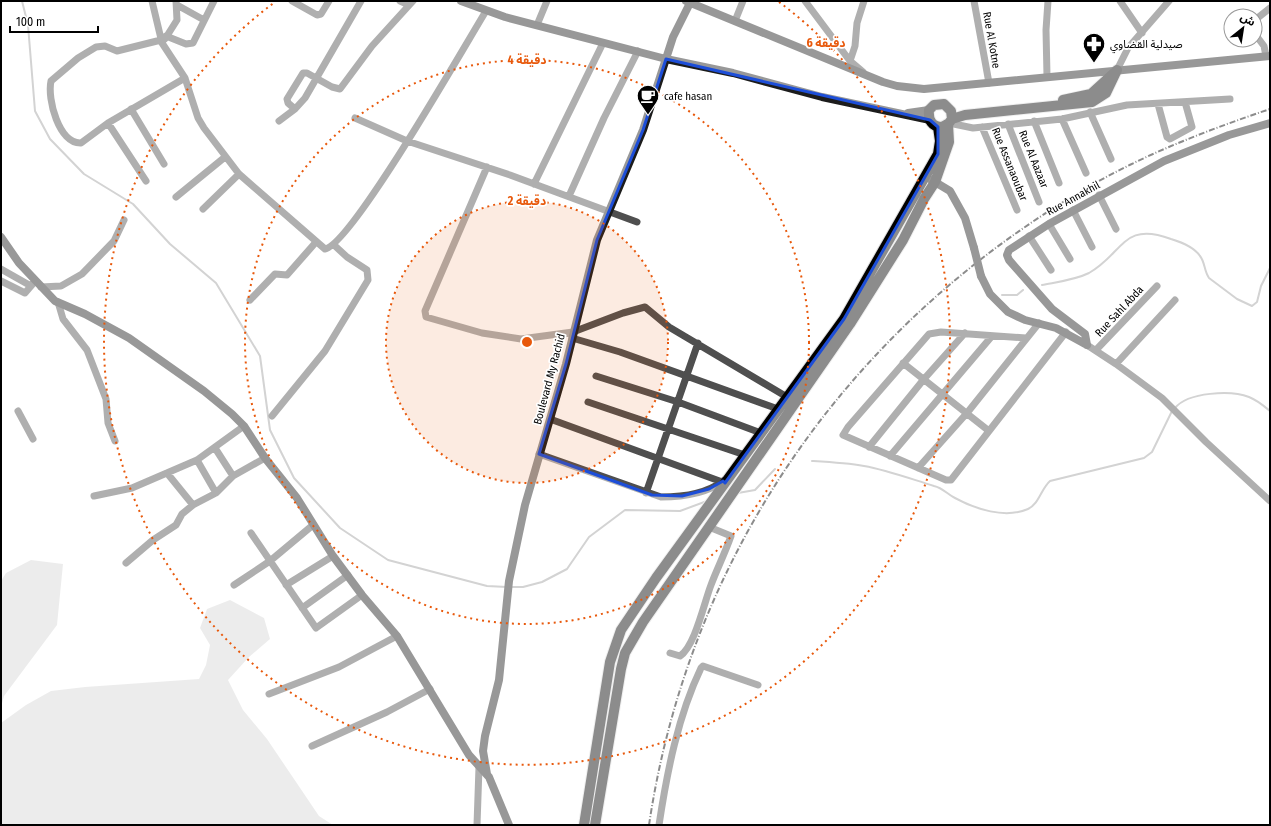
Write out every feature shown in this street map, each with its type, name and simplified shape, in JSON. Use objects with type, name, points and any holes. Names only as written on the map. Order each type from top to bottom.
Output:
[{"type":"main road","points":[[1117,70],[1106,93],[1092,102],[965,115],[947,123],[930,115],[934,105],[941,103],[950,108],[964,110],[1070,100],[1091,94],[1117,70]]},
{"type":"main road","points":[[584,825],[610,662],[621,630],[724,482],[844,319],[938,154],[940,141],[947,123],[950,108]]},
{"type":"main road","points":[[595,825],[625,653],[643,622],[850,324],[903,240],[924,199],[935,182],[946,153],[949,142],[947,123]]},
{"type":"street","points":[[152,1],[163,40],[185,78],[192,94],[198,118],[225,157],[239,174],[325,249],[334,245],[365,207],[430,106],[486,10]]},
{"type":"street","points":[[185,78],[108,123],[83,142],[78,143],[73,141],[56,121],[53,113],[50,92],[51,80],[96,47],[105,46],[117,51],[163,40],[190,45],[193,43],[214,1]]},
{"type":"street","points":[[292,1],[317,15],[323,11],[329,1]]},
{"type":"street","points":[[279,121],[295,109],[305,98],[361,1]]},
{"type":"street","points":[[400,1],[411,3]]},
{"type":"street","points":[[461,1],[537,26],[666,59],[733,73],[822,97],[896,112],[930,115]]},
{"type":"street","points":[[537,26],[547,1]]},
{"type":"street","points":[[735,21],[743,1]]},
{"type":"street","points":[[805,1],[850,61],[865,74]]},
{"type":"street","points":[[850,61],[855,46],[857,23],[864,1]]},
{"type":"street","name":"Rue Al Kotne","points":[[974,1],[989,83]]},
{"type":"street","points":[[1048,1],[1046,30],[1048,76]]},
{"type":"street","points":[[1120,1],[1142,33]]},
{"type":"street","points":[[1117,70],[1128,48],[1169,1]]},
{"type":"street","points":[[688,2],[865,74],[898,86],[924,89],[1268,56],[1263,45]]},
{"type":"street","name":"Boulevard My Rachid","points":[[487,774],[484,759],[484,744],[499,680],[509,581],[524,512],[539,454],[566,364],[594,249],[608,210],[643,130],[673,37],[688,2]]},
{"type":"street","points":[[163,40],[177,20],[176,3]]},
{"type":"street","points":[[176,3],[204,20]]},
{"type":"street","points":[[295,109],[287,99],[303,73],[307,73],[337,89],[340,88],[372,46],[411,3]]},
{"type":"street","points":[[534,184],[603,42]]},
{"type":"street","points":[[568,196],[604,118],[638,51]]},
{"type":"street","points":[[947,123],[973,128],[1062,118],[1127,105],[1230,99]]},
{"type":"street","points":[[1158,104],[1167,137],[1170,139],[1192,127],[1185,102]]},
{"type":"street","points":[[131,109],[164,164]]},
{"type":"street","points":[[1090,112],[1111,159]]},
{"type":"street","points":[[355,118],[407,141],[487,167],[608,210],[637,222]]},
{"type":"street","points":[[1062,118],[1086,173]]},
{"type":"street","points":[[1034,121],[1059,183]]},
{"type":"street","points":[[108,123],[146,181]]},
{"type":"street","name":"Rue Annakhil","points":[[1087,344],[1085,334],[1052,310],[1007,258],[1009,250],[1029,236],[1099,195],[1174,156],[1229,135],[1270,123]]},
{"type":"street","name":"Rue Al Aazaar","points":[[1008,124],[1039,202]]},
{"type":"street","name":"Rue Assanaoubar","points":[[982,127],[1017,210]]},
{"type":"street","points":[[176,197],[225,157]]},
{"type":"street","points":[[487,167],[424,315],[457,326],[508,338],[529,338],[573,335],[623,313],[643,307],[669,327],[787,397]]},
{"type":"street","points":[[202,209],[239,174]]},
{"type":"street","points":[[926,176],[950,191],[965,218],[981,276],[990,294],[1002,307],[1021,318],[1066,332],[1087,344],[1116,364],[1168,404],[1177,415],[1270,501]]},
{"type":"street","points":[[1099,195],[1116,229]]},
{"type":"street","points":[[1073,210],[1092,247]]},
{"type":"street","points":[[1,281],[25,293],[36,285],[61,286],[82,274],[114,241],[124,220]]},
{"type":"street","points":[[1049,224],[1070,259]]},
{"type":"street","points":[[1029,236],[1051,270]]},
{"type":"street","points":[[1,237],[36,285]]},
{"type":"street","points":[[250,300],[275,274],[288,275],[316,242]]},
{"type":"street","points":[[272,416],[325,351],[368,280],[367,270],[347,257],[334,245]]},
{"type":"street","points":[[1,269],[36,285],[54,299],[86,314],[129,338],[204,390],[244,426],[265,458],[297,498],[333,556],[362,595],[397,636],[469,755],[487,774],[509,825]]},
{"type":"street","name":"Rue Sahl Abda","points":[[1096,350],[1157,286]]},
{"type":"street","points":[[54,299],[63,319],[87,350],[106,399],[108,423],[115,441]]},
{"type":"street","points":[[1116,364],[1175,300]]},
{"type":"street","points":[[918,468],[966,413],[1039,323]]},
{"type":"street","points":[[1026,338],[941,332],[928,334],[843,433],[844,437],[946,480],[951,480],[1066,332]]},
{"type":"street","points":[[869,447],[924,379],[965,333]]},
{"type":"street","points":[[573,335],[778,409]]},
{"type":"street","points":[[890,456],[944,395],[992,336]]},
{"type":"street","points":[[646,493],[698,343]]},
{"type":"street","points":[[903,363],[990,431]]},
{"type":"street","points":[[596,376],[678,402],[761,433]]},
{"type":"street","points":[[588,402],[745,455]]},
{"type":"street","points":[[18,411],[34,439]]},
{"type":"street","points":[[550,419],[724,482]]},
{"type":"street","points":[[94,496],[132,488],[196,460],[244,426]]},
{"type":"street","points":[[215,448],[233,476]]},
{"type":"street","points":[[539,454],[646,493],[662,497],[682,496],[709,489],[724,482]]},
{"type":"street","points":[[126,563],[152,540],[176,525],[182,514],[193,505],[216,493],[233,476],[265,458]]},
{"type":"street","points":[[196,460],[216,493]]},
{"type":"street","points":[[168,473],[193,505]]},
{"type":"street","points":[[234,585],[270,561],[313,525]]},
{"type":"street","points":[[670,653],[680,656],[688,644],[731,536],[709,527]]},
{"type":"street","points":[[251,533],[317,628],[362,595]]},
{"type":"street","points":[[286,585],[333,556]]},
{"type":"street","points":[[302,608],[348,575]]},
{"type":"street","points":[[269,694],[339,666],[397,636]]},
{"type":"street","points":[[659,825],[663,794],[680,727],[693,684],[701,668],[703,666],[758,685]]},
{"type":"street","points":[[312,746],[387,712],[430,689]]},
{"type":"street","points":[[478,825],[479,767]]},
{"type":"highlighted area","points":[[666,59],[930,120],[938,127],[938,154],[844,319],[725,483],[723,481],[709,489],[682,496],[652,495],[539,454],[566,364],[597,240],[643,130]]},
{"type":"shaded area","points":[[31,560],[63,564],[57,625],[4,696],[1,707],[1,581],[6,573]]},
{"type":"shaded area","points":[[230,600],[264,618],[270,639],[249,657],[228,680],[243,710],[267,739],[319,816],[333,825],[1,825],[1,723],[26,705],[51,691],[85,687],[199,679],[206,665],[210,645],[200,628],[207,609]]},
{"type":"waterway","points":[[22,1],[28,25],[35,111],[50,139],[84,174],[133,204],[170,244],[216,283],[260,356],[270,430],[294,478],[340,528],[388,560],[487,586],[507,587]]},
{"type":"waterway","points":[[1042,285],[1072,279],[1089,273],[1101,265],[1125,242],[1142,234],[1155,234],[1191,247],[1202,258],[1209,278],[1237,299],[1252,306],[1257,302],[1261,286],[1270,268]]},
{"type":"waterway","points":[[1002,295],[1017,295],[1023,290]]},
{"type":"waterway","points":[[1175,408],[1181,403],[1199,396],[1221,393],[1241,395],[1252,398],[1270,411]]},
{"type":"waterway","points":[[812,461],[851,464],[881,470],[937,487],[963,502],[981,509],[1000,513],[1019,512],[1032,507],[1050,481],[1144,458],[1152,452],[1172,411]]},
{"type":"waterway","points":[[738,493],[755,490],[775,469]]},
{"type":"waterway","points":[[511,587],[523,587],[542,582],[567,569],[589,537],[625,510],[680,511],[707,501]]},
{"type":"railway","points":[[649,825],[670,724],[702,627],[745,536],[798,450],[861,372],[932,300],[1012,236],[1119,170],[1183,141],[1270,109]]},
{"type":"place","name":"صيدلية القضاوي","points":[[1094,64]]},
{"type":"place","name":"cafe hasan","points":[[648,116]]}]
